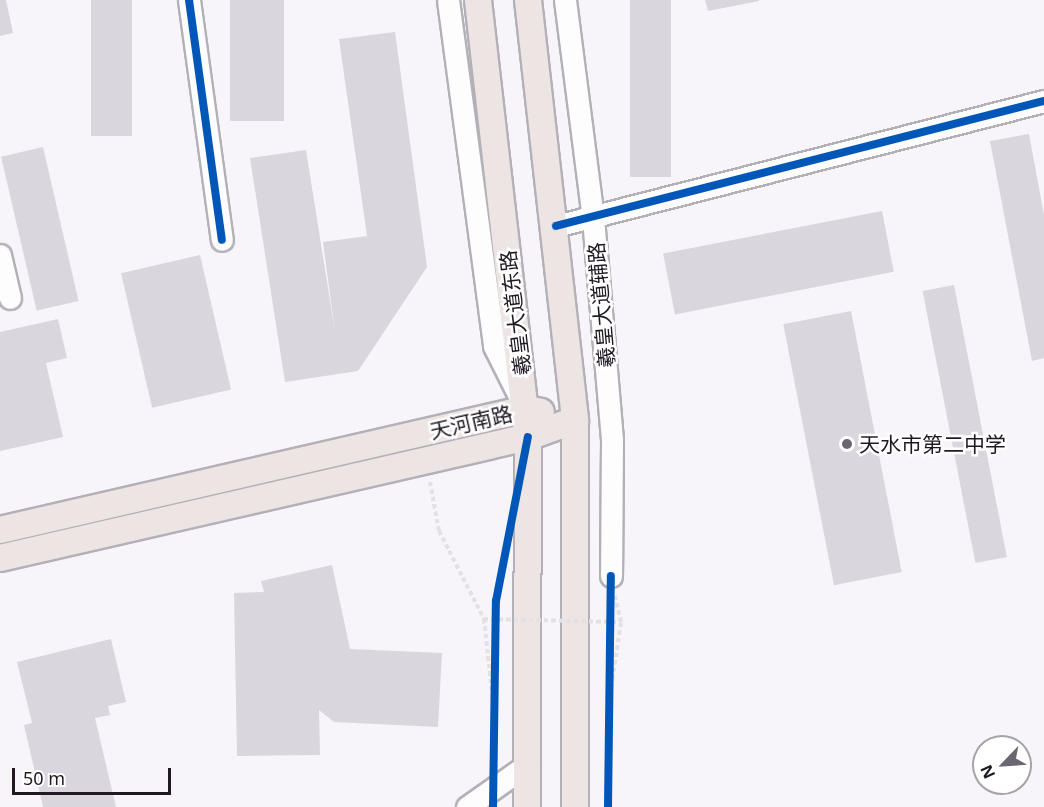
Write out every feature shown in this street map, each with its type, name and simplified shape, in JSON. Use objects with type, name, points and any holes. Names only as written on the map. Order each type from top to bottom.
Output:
[{"type":"main road","name":"羲皇大道东路","points":[[478,0],[528,437],[527,807]]},
{"type":"main road","points":[[528,0],[556,225],[575,420],[575,807]]},
{"type":"main road","name":"天河南路","points":[[0,530],[526,409],[575,420]]},
{"type":"main road","name":"天河南路","points":[[0,558],[528,437],[575,420]]},
{"type":"street","points":[[189,0],[222,240]]},
{"type":"street","points":[[448,0],[494,346],[526,409]]},
{"type":"street","name":"羲皇大道辅路","points":[[565,0],[594,218],[612,440],[611,576]]},
{"type":"street","points":[[556,225],[594,218],[1044,101]]},
{"type":"street","points":[[0,255],[10,298]]},
{"type":"street","points":[[467,807],[528,764]]},
{"type":"path","points":[[426,461],[439,531],[484,619],[495,721]]},
{"type":"path","points":[[608,710],[621,622],[611,576]]},
{"type":"path","points":[[608,720],[611,576]]},
{"type":"path","points":[[494,732],[496,613]]},
{"type":"path","points":[[484,619],[621,622]]},
{"type":"building","points":[[0,0],[6,0],[13,33],[0,36]]},
{"type":"building","points":[[91,0],[132,0],[132,136],[91,136]]},
{"type":"building","points":[[230,0],[284,0],[284,121],[230,121]]},
{"type":"building","points":[[630,0],[671,0],[671,177],[630,177]]},
{"type":"building","points":[[705,0],[759,0],[759,1],[708,11]]},
{"type":"building","points":[[395,32],[427,267],[358,371],[285,382],[250,158],[306,150],[335,332],[323,242],[367,236],[339,39]]},
{"type":"building","points":[[1029,134],[1044,215],[1044,358],[1032,361],[990,141]]},
{"type":"building","points":[[43,147],[79,301],[37,311],[1,157]]},
{"type":"building","points":[[882,211],[894,272],[675,314],[663,254]]},
{"type":"building","points":[[200,255],[231,389],[152,408],[121,273]]},
{"type":"building","points":[[954,285],[1007,557],[975,563],[923,291]]},
{"type":"building","points":[[851,311],[902,572],[834,585],[783,324]]},
{"type":"building","points":[[58,319],[67,358],[46,363],[63,437],[0,451],[0,332]]},
{"type":"building","points":[[332,565],[350,649],[442,653],[438,727],[334,722],[319,710],[320,755],[237,756],[234,593],[264,592],[261,581]]},
{"type":"building","points":[[111,639],[126,702],[108,706],[110,715],[95,718],[116,807],[43,807],[24,725],[32,723],[17,662]]},
{"type":"cycle path","points":[[189,0],[222,240]]},
{"type":"cycle path","points":[[556,226],[1044,101]]},
{"type":"cycle path","points":[[493,807],[496,601],[528,437]]},
{"type":"cycle path","points":[[608,807],[611,576]]},
{"type":"place","name":"天水市第二中学","points":[[847,444]]}]
